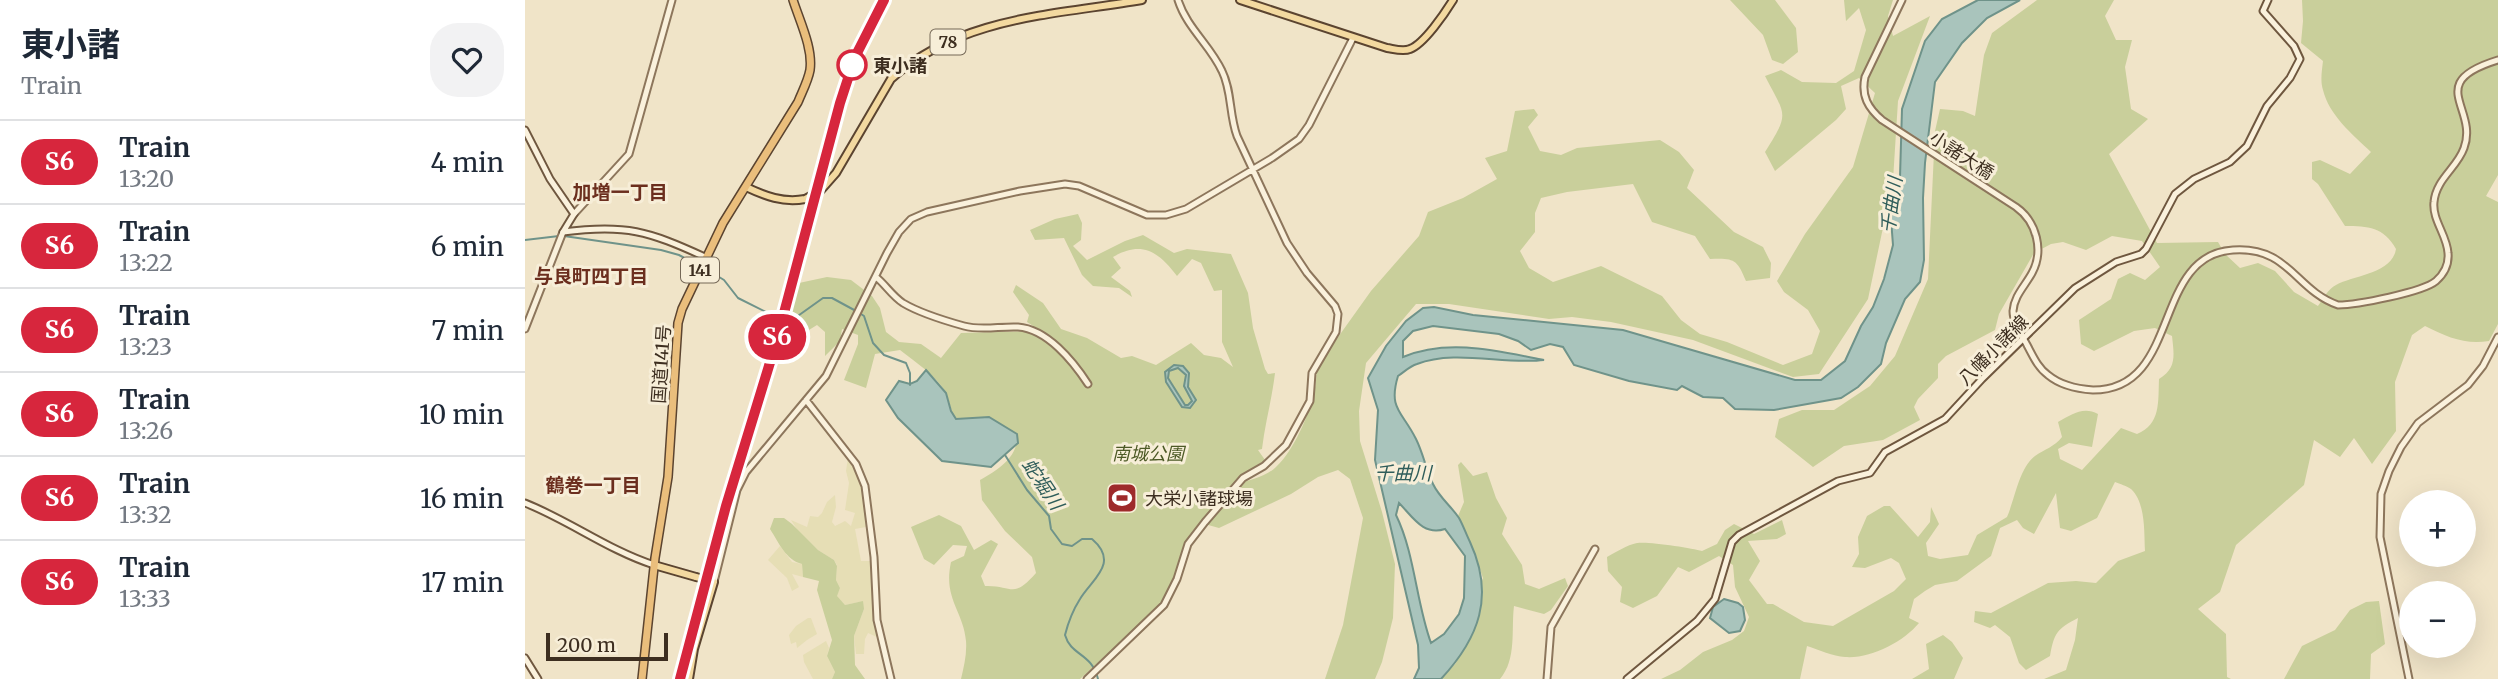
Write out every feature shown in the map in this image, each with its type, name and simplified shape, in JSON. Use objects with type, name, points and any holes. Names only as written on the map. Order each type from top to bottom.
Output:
[{"type":"highway","name":"国道141号","points":[[642,679],[654,565],[668,477],[678,323],[705,257],[727,215],[798,102],[810,70],[808,48],[793,0]]},
{"type":"main road","name":"78","points":[[746,187],[774,198],[794,201],[805,199],[821,190],[836,173],[891,79],[942,45],[965,34],[1021,18],[1142,0]]},
{"type":"main road","points":[[1240,0],[1387,48],[1408,50],[1417,44],[1453,0]]},
{"type":"main road","points":[[654,565],[713,581],[694,649],[689,679]]},
{"type":"street","points":[[525,330],[563,232],[574,214],[629,154],[672,0]]},
{"type":"street","points":[[1090,677],[1164,606],[1177,579],[1188,544],[1205,522],[1243,478],[1264,466],[1286,445],[1310,401],[1312,373],[1336,332],[1338,314],[1335,306],[1307,273],[1287,243],[1235,130],[1228,89],[1221,69],[1188,22],[1178,0]]},
{"type":"street","name":"小諸大橋","points":[[1902,0],[1865,77],[1864,91],[1870,110],[2022,211],[2034,228],[2038,250],[2036,263],[2013,310],[2016,324],[2024,339]]},
{"type":"street","name":"八幡小諸線","points":[[1627,679],[1697,621],[1715,599],[1733,542],[1739,535],[1828,486],[1870,473],[1885,452],[1945,419],[2075,288],[2116,262],[2134,258],[2145,250],[2175,194],[2194,179],[2230,162],[2247,146],[2267,106],[2290,78],[2300,59],[2294,46],[2263,11],[2268,0]]},
{"type":"street","points":[[713,581],[737,489],[746,472],[826,376],[899,232],[911,219],[927,212],[1065,184],[1079,186],[1140,213],[1166,215],[1186,209],[1289,147],[1304,132],[1353,37]]},
{"type":"street","points":[[2024,339],[2046,374],[2065,384],[2090,390],[2102,389],[2135,375],[2145,364],[2157,343],[2182,282],[2189,272],[2210,256],[2232,250],[2255,250],[2273,256],[2316,292],[2338,305],[2420,289],[2434,282],[2444,270],[2448,255],[2445,239],[2433,209],[2437,185],[2458,161],[2466,142],[2466,128],[2458,99],[2460,85],[2469,71],[2498,60]]},
{"type":"street","points":[[525,130],[546,173],[574,214]]},
{"type":"street","points":[[563,232],[599,228],[628,229],[670,240],[705,257]]},
{"type":"street","points":[[876,277],[904,303],[962,326],[1020,327],[1035,331],[1049,340],[1078,369],[1088,384]]},
{"type":"street","points":[[2409,679],[2380,537],[2381,494],[2401,447],[2419,423],[2469,385],[2483,366],[2498,337]]},
{"type":"street","points":[[806,400],[856,464],[863,479],[874,557],[877,620],[891,679]]},
{"type":"street","points":[[525,503],[608,547],[654,565]]},
{"type":"street","points":[[1547,679],[1551,627],[1595,549]]},
{"type":"street","points":[[525,658],[538,679]]},
{"type":"shaded area","points":[[848,458],[862,484],[866,527],[855,529],[861,561],[871,561],[873,604],[879,638],[868,633],[864,654],[856,654],[854,636],[864,609],[859,602],[845,605],[836,596],[840,588],[836,580],[837,565],[798,531],[791,520],[807,527],[810,516],[818,517],[835,495],[836,507],[832,522],[835,526],[845,521],[851,526],[855,513],[845,510],[849,483],[846,471]]},
{"type":"shaded area","points":[[780,546],[792,562],[802,564],[803,577],[792,574],[799,587],[792,591],[787,578],[768,560]]},
{"type":"shaded area","points":[[811,618],[817,634],[797,648],[796,642],[791,644],[789,635]]},
{"type":"shaded area","points":[[826,641],[829,648],[827,656],[835,672],[832,679],[813,679],[803,655]]},
{"type":"green space","points":[[1730,0],[1775,0],[1796,28],[1798,52],[1783,64],[1772,60],[1763,35]]},
{"type":"green space","name":"南城公園","points":[[1844,0],[1893,0],[1888,16],[1893,36],[1930,16],[1898,101],[1893,180],[1868,299],[1819,374],[1793,377],[1693,340],[1611,322],[1572,317],[1549,319],[1449,304],[1416,304],[1366,363],[1359,411],[1360,441],[1395,564],[1393,618],[1375,679],[1325,679],[1343,625],[1363,518],[1350,479],[1338,470],[1318,477],[1291,494],[1219,528],[1201,523],[1186,545],[1161,605],[1080,679],[961,679],[966,641],[951,595],[949,575],[951,562],[964,556],[967,546],[953,545],[934,565],[924,559],[911,527],[939,515],[961,526],[974,550],[991,540],[998,544],[981,576],[985,586],[1017,589],[1028,581],[1036,573],[1032,557],[1005,531],[982,500],[980,480],[1011,456],[1017,442],[1017,434],[989,418],[956,419],[942,386],[900,350],[875,354],[866,388],[844,380],[858,344],[858,335],[842,329],[840,341],[825,356],[825,332],[817,325],[796,338],[779,356],[799,283],[827,277],[851,280],[872,296],[880,308],[886,332],[899,342],[921,344],[941,358],[961,333],[1035,331],[1049,336],[1027,322],[1029,315],[1013,292],[1016,285],[1043,303],[1061,329],[1087,338],[1121,358],[1132,356],[1156,365],[1191,343],[1204,355],[1221,358],[1233,367],[1222,342],[1222,290],[1214,291],[1201,263],[1192,259],[1177,276],[1149,251],[1133,249],[1123,252],[1113,257],[1121,268],[1111,277],[1130,291],[1132,297],[1119,288],[1093,286],[1082,275],[1064,238],[1035,240],[1030,230],[1055,219],[1078,214],[1082,223],[1081,240],[1073,246],[1087,260],[1143,235],[1174,253],[1187,249],[1231,254],[1248,293],[1253,328],[1265,369],[1268,374],[1275,373],[1262,449],[1258,450],[1265,460],[1241,477],[1236,484],[1252,480],[1263,476],[1284,459],[1305,421],[1314,392],[1316,368],[1371,291],[1419,236],[1428,212],[1463,198],[1497,179],[1485,158],[1507,151],[1515,111],[1534,109],[1538,115],[1528,127],[1540,151],[1561,155],[1577,148],[1660,140],[1679,152],[1694,170],[1687,188],[1734,232],[1763,247],[1771,263],[1770,278],[1746,281],[1734,261],[1710,259],[1695,236],[1652,222],[1633,184],[1541,198],[1535,213],[1535,232],[1520,251],[1529,268],[1553,282],[1601,266],[1662,296],[1681,320],[1700,334],[1783,365],[1812,354],[1820,331],[1808,310],[1784,292],[1777,281],[1805,234],[1853,167],[1875,93],[1859,78],[1841,86],[1846,109],[1775,171],[1765,152],[1779,129],[1782,114],[1765,76],[1781,70],[1802,82],[1836,83],[1854,71],[1866,30],[1859,8],[1846,21]]},
{"type":"green space","points":[[2037,0],[2114,0],[2105,16],[2116,40],[2132,40],[2125,67],[2131,109],[2148,119],[2109,154],[2157,243],[2218,242],[2225,254],[2240,268],[2258,263],[2275,271],[2294,292],[2318,306],[2336,285],[2371,273],[2387,264],[2396,249],[2386,236],[2375,229],[2345,226],[2312,179],[2312,162],[2320,160],[2350,174],[2371,152],[2342,124],[2330,108],[2322,83],[2323,61],[2301,43],[2302,0],[2498,0],[2498,175],[2486,196],[2498,202],[2498,324],[2489,341],[2456,339],[2425,326],[2412,335],[2395,382],[2396,431],[2372,464],[2354,438],[2340,457],[2314,440],[2304,485],[2236,545],[2220,592],[2198,609],[2226,634],[2227,677],[2231,679],[2044,679],[2066,670],[2078,618],[2058,632],[2050,656],[2026,670],[2019,663],[2010,637],[1995,625],[1990,628],[1974,622],[1975,611],[1991,613],[2048,583],[2096,583],[2118,561],[2145,551],[2143,518],[2136,495],[2131,489],[2115,482],[2097,518],[2071,531],[2060,528],[2056,493],[2034,534],[2023,528],[2017,520],[2000,528],[1991,556],[1957,581],[1935,585],[1914,599],[1909,618],[1919,623],[1904,637],[1886,648],[1865,655],[1845,657],[1807,646],[1800,679],[1661,679],[1680,670],[1703,652],[1732,640],[1744,631],[1749,617],[1735,587],[1733,565],[1719,556],[1689,572],[1678,567],[1657,596],[1633,608],[1620,602],[1622,587],[1608,571],[1607,557],[1622,549],[1642,543],[1702,551],[1717,544],[1725,530],[1734,524],[1754,534],[1782,520],[1786,534],[1777,539],[1748,541],[1760,561],[1749,580],[1767,604],[1773,604],[1804,622],[1833,626],[1894,591],[1906,579],[1899,563],[1891,558],[1865,568],[1852,567],[1859,554],[1858,537],[1867,516],[1884,506],[1890,506],[1918,537],[1930,522],[1931,507],[1939,524],[1926,543],[1928,556],[1940,559],[1968,555],[1977,535],[2007,517],[2021,476],[2030,461],[2062,437],[2058,422],[2082,411],[2098,414],[2092,447],[2069,443],[2058,449],[2060,459],[2082,470],[2121,428],[2137,434],[2145,430],[2154,418],[2158,404],[2159,379],[2172,366],[2172,336],[2155,328],[2134,331],[2094,351],[2081,344],[2079,320],[2111,299],[2118,279],[2130,273],[2145,280],[2160,267],[2142,241],[2112,236],[2086,250],[2063,242],[2051,244],[2034,253],[1999,314],[1995,330],[1946,356],[1938,364],[1938,378],[1914,407],[1920,420],[1883,440],[1844,446],[1813,467],[1775,437],[1779,419],[1802,410],[1834,410],[1870,386],[1895,356],[1928,279],[1935,131],[1940,109],[1963,111],[1975,116],[1984,55],[1992,33]]},
{"type":"green space","points":[[1461,462],[1473,476],[1487,472],[1496,498],[1507,518],[1502,534],[1522,565],[1525,584],[1539,589],[1565,578],[1568,586],[1551,610],[1544,614],[1514,606],[1511,653],[1500,679],[1441,679],[1456,663],[1483,578],[1458,516],[1464,502],[1458,465]]},
{"type":"green space","points":[[774,518],[784,518],[818,550],[834,560],[837,566],[836,580],[840,588],[837,596],[845,605],[863,601],[864,609],[854,636],[855,665],[865,679],[832,679],[835,672],[827,656],[832,640],[817,590],[819,581],[803,577],[802,564],[783,550],[770,529]]},
{"type":"green space","points":[[2379,601],[2385,644],[2371,654],[2370,679],[2284,679],[2302,646],[2335,630],[2350,610],[2366,602]]},
{"type":"green space","points":[[1943,635],[1952,642],[1963,658],[1954,679],[1912,679],[1929,669],[1926,644]]},
{"type":"water","name":"千曲川","points":[[1978,0],[2020,0],[1987,18],[1962,43],[1935,82],[1925,163],[1924,260],[1920,282],[1905,299],[1886,343],[1881,364],[1858,387],[1841,398],[1774,410],[1735,409],[1723,398],[1703,397],[1682,386],[1677,390],[1629,381],[1574,365],[1563,347],[1550,344],[1531,350],[1518,341],[1499,334],[1433,326],[1413,331],[1403,341],[1403,357],[1420,351],[1455,347],[1491,350],[1544,360],[1447,358],[1414,365],[1398,376],[1395,396],[1398,409],[1416,439],[1436,489],[1456,514],[1470,542],[1481,580],[1482,598],[1473,632],[1454,664],[1441,679],[1414,679],[1419,668],[1418,645],[1375,460],[1378,410],[1368,378],[1386,346],[1406,321],[1423,308],[1434,307],[1473,315],[1623,330],[1795,380],[1821,380],[1845,361],[1884,279],[1893,245],[1891,219],[1900,177],[1902,109],[1925,41],[1942,19]],"holes":[[[1399,503],[1424,528],[1445,529],[1465,556],[1464,598],[1459,614],[1444,634],[1431,643],[1407,546],[1396,515]]]},
{"type":"water","points":[[1174,365],[1183,366],[1189,373],[1188,387],[1196,400],[1190,408],[1182,407],[1166,382],[1165,372]],"holes":[[[1178,368],[1186,375],[1184,386],[1192,401],[1188,405],[1185,405],[1168,378],[1169,371]]]},
{"type":"water","points":[[926,370],[946,393],[956,419],[989,417],[1017,434],[1018,443],[991,467],[942,461],[898,418],[886,400],[899,381],[910,384],[917,381]]},
{"type":"water","points":[[1724,599],[1743,607],[1745,620],[1740,631],[1729,633],[1710,618],[1713,607]]},
{"type":"waterway","name":"蛇堀川","points":[[525,240],[559,236]]},
{"type":"waterway","name":"蛇堀川","points":[[564,236],[661,250],[679,255],[701,267]]},
{"type":"waterway","name":"蛇堀川","points":[[706,269],[724,280],[738,298],[788,323],[823,298],[832,298],[856,311]]},
{"type":"waterway","name":"蛇堀川","points":[[861,314],[873,343],[884,355],[906,363],[910,373],[910,385]]},
{"type":"waterway","name":"蛇堀川","points":[[1005,455],[1027,490],[1049,516],[1051,529],[1062,544],[1072,546],[1082,539],[1092,539],[1104,556],[1101,570],[1077,603],[1065,635],[1072,647],[1091,664],[1098,679]]},
{"type":"railway","points":[[680,679],[731,489],[776,343],[840,103],[855,57],[884,0]]},
{"type":"train","name":"S6","points":[[680,679],[726,506],[776,343],[847,79],[865,34],[884,0]]},
{"type":"place","name":"東小諸","points":[[852,65]]},
{"type":"place","name":"大栄小諸球場","points":[[1122,498]]},
{"type":"district","name":"加増一丁目","points":[[620,192]]},
{"type":"district","name":"与良町四丁目","points":[[591,276]]},
{"type":"district","name":"鶴巻一丁目","points":[[593,485]]}]
